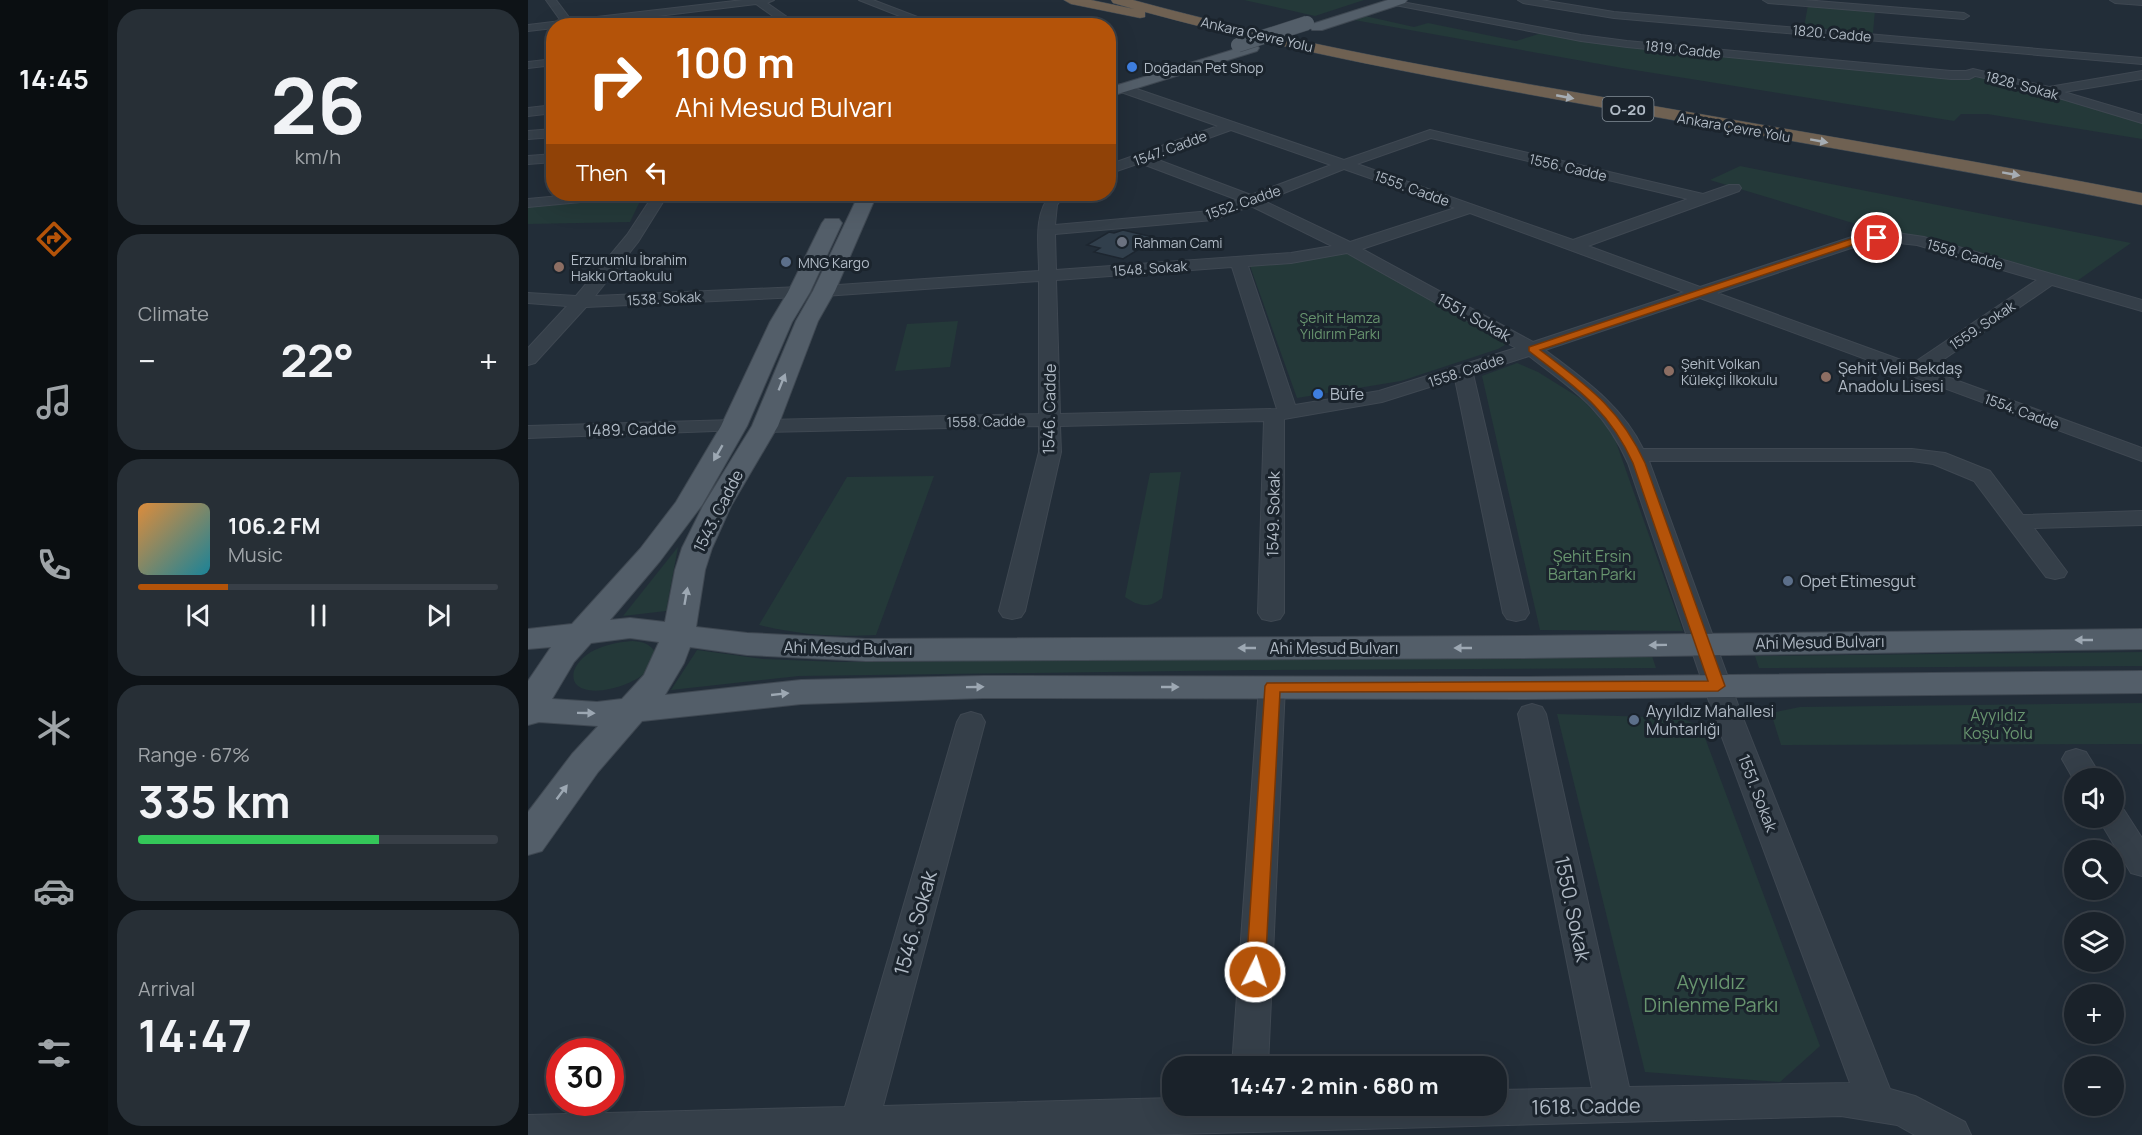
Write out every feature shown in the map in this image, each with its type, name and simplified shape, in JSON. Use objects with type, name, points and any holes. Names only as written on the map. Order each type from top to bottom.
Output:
[{"type":"highway","points":[[1071,0],[1231,34],[1299,45]]},
{"type":"highway","name":"Ankara Çevre Yolu","points":[[1118,0],[1299,45],[1592,102],[2061,182],[2142,199]]},
{"type":"highway","name":"Ankara Çevre Yolu","points":[[1163,0],[1430,59],[2142,182]]},
{"type":"highway","points":[[1269,21],[1337,39]]},
{"type":"main road","points":[[1116,86],[1393,1]]},
{"type":"main road","name":"1543. Cadde","points":[[528,840],[585,763],[656,683],[670,657],[679,633],[690,570],[697,548],[717,506],[765,426],[807,321],[811,291],[843,201]]},
{"type":"main road","name":"1543. Cadde","points":[[528,711],[548,676],[580,633],[670,531],[734,426],[781,322],[811,291],[864,201]]},
{"type":"main road","name":"Ahi Mesud Bulvarı","points":[[528,639],[630,628],[747,644],[866,650],[1522,648],[2142,639]]},
{"type":"main road","points":[[528,711],[597,714],[835,690],[2142,682]]},
{"type":"street","points":[[551,0],[564,18]]},
{"type":"street","points":[[663,0],[679,15]]},
{"type":"street","points":[[646,18],[679,15],[769,0]]},
{"type":"street","points":[[864,0],[914,18]]},
{"type":"street","name":"1820. Cadde","points":[[1523,0],[1614,15],[1967,40],[2142,63]]},
{"type":"street","points":[[1768,0],[1967,40]]},
{"type":"street","points":[[2115,0],[2142,2]]},
{"type":"street","points":[[757,1],[783,18]]},
{"type":"street","name":"1819. Cadde","points":[[1393,1],[1581,38],[1951,75],[1969,75],[1967,40]]},
{"type":"street","points":[[1581,38],[1629,5]]},
{"type":"street","points":[[528,28],[546,27]]},
{"type":"street","name":"1828. Sokak","points":[[1967,40],[2003,78],[2142,119]]},
{"type":"street","points":[[528,65],[546,63]]},
{"type":"street","points":[[2048,91],[2142,75]]},
{"type":"street","name":"1555. Cadde","points":[[1116,88],[1345,164],[1699,292]]},
{"type":"street","points":[[528,111],[546,110]]},
{"type":"street","name":"1547. Cadde","points":[[1116,167],[1232,125]]},
{"type":"street","points":[[528,135],[546,134]]},
{"type":"street","name":"1552. Cadde","points":[[1047,230],[1198,218],[1227,211],[1345,164],[1430,134]]},
{"type":"street","name":"1556. Cadde","points":[[1430,134],[1705,198]]},
{"type":"street","points":[[528,160],[546,159]]},
{"type":"street","name":"1551. Sokak","points":[[1142,159],[1253,201],[1349,248],[1532,349],[1586,390],[1626,435],[1636,455],[1718,686],[1877,1104]]},
{"type":"street","points":[[1572,246],[1734,188]]},
{"type":"street","points":[[528,203],[549,201]]},
{"type":"street","points":[[528,359],[581,302],[642,228],[657,201]]},
{"type":"street","points":[[1048,275],[1047,230],[1050,204],[1052,201]]},
{"type":"street","name":"1548. Sokak","points":[[811,291],[1291,258],[1349,248],[1470,208]]},
{"type":"street","name":"1558. Cadde","points":[[765,426],[1281,414],[1382,396],[1463,372],[1864,238],[1890,237],[1918,240],[2142,306]]},
{"type":"street","name":"1549. Sokak","points":[[1239,263],[1281,414],[1271,613]]},
{"type":"street","name":"1546. Cadde","points":[[1012,611],[1050,452],[1048,275]]},
{"type":"street","name":"1559. Sokak","points":[[1914,371],[2050,279]]},
{"type":"street","name":"1538. Sokak","points":[[528,298],[581,302],[811,291]]},
{"type":"street","name":"1554. Cadde","points":[[1699,292],[2140,451]]},
{"type":"street","points":[[1463,372],[1516,612]]},
{"type":"street","name":"1489. Cadde","points":[[528,432],[734,426]]},
{"type":"street","points":[[1636,455],[1912,455],[1937,458],[1982,476],[2055,572]]},
{"type":"street","points":[[2017,522],[2142,518]]},
{"type":"street","points":[[1251,1056],[1272,686]]},
{"type":"street","name":"1550. Sokak","points":[[1532,714],[1614,1105]]},
{"type":"street","name":"1546. Sokak","points":[[859,1125],[971,722]]},
{"type":"street","points":[[2119,828],[2142,864]]},
{"type":"street","name":"1618. Cadde","points":[[1507,1106],[1841,1099],[1902,1107],[1952,1135]]},
{"type":"street","name":"1618. Cadde","points":[[528,1133],[859,1125],[946,1129],[1162,1115]]},
{"type":"green space","points":[[1244,0],[1364,0],[1315,16]]},
{"type":"green space","points":[[1808,5],[1875,10],[1873,33],[1804,27]]},
{"type":"green space","points":[[1365,16],[1414,27],[1428,23],[1516,41],[1542,33],[1958,77],[1991,78],[2142,121],[2142,139],[1987,114],[1961,114],[1954,121],[1622,68],[1354,20]]},
{"type":"green space","points":[[1740,166],[2131,243],[2077,281],[1928,237],[1876,230],[1710,180]]},
{"type":"green space","points":[[586,201],[640,201],[630,222],[528,224],[528,207]]},
{"type":"green space","name":"Şehit Hamza Yıldırım Parkı","points":[[1346,253],[1508,343],[1498,349],[1401,381],[1297,398],[1250,266]]},
{"type":"green space","points":[[958,321],[950,367],[895,371],[907,324]]},
{"type":"green space","name":"Şehit Ersin Bartan Parkı","points":[[1517,363],[1538,372],[1583,400],[1612,431],[1683,631],[1540,630],[1482,376]]},
{"type":"green space","points":[[1181,472],[1162,598],[1153,604],[1139,604],[1125,597],[1150,473]]},
{"type":"green space","points":[[934,476],[876,635],[817,634],[759,625],[847,477]]},
{"type":"green space","points":[[678,547],[666,611],[623,616]]},
{"type":"green space","points":[[633,641],[646,644],[656,653],[651,666],[642,675],[624,685],[602,690],[583,689],[576,684],[574,671],[584,657],[608,645]]},
{"type":"green space","points":[[697,650],[763,659],[839,662],[1652,656],[1656,668],[799,676],[671,690]]},
{"type":"green space","points":[[2142,652],[2142,666],[1759,668],[1755,656]]},
{"type":"green space","name":"Ayyıldız Koşu Yolu","points":[[2142,703],[2142,744],[1781,745],[1771,713],[1800,707]]},
{"type":"green space","name":"Ayyıldız Dinlenme Parkı","points":[[1557,714],[1681,718],[1701,727],[1820,1046],[1780,1082],[1645,1072]]},
{"type":"building","name":"Rahman Cami","points":[[1123,230],[1157,238],[1123,259],[1094,252],[1100,248],[1087,245],[1109,232]]},
{"type":"place","name":"Doğadan Pet Shop","points":[[1132,67]]},
{"type":"place","name":"Rahman Cami","points":[[1122,242]]},
{"type":"place","name":"MNG Kargo","points":[[786,262]]},
{"type":"place","name":"Erzurumlu İbrahim Hakkı Ortaokulu","points":[[559,267]]},
{"type":"place","name":"Şehit Volkan Külekçi İlkokulu","points":[[1669,371]]},
{"type":"place","name":"Şehit Veli Bekdaş Anadolu Lisesi","points":[[1826,377]]},
{"type":"place","name":"Büfe","points":[[1318,394]]},
{"type":"place","name":"Opet Etimesgut","points":[[1788,581]]},
{"type":"place","name":"Ayyıldız Mahallesi Muhtarlığı","points":[[1634,720]]},
{"type":"route","points":[[1255,972],[1272,686],[1527,688],[1718,686],[1639,463],[1626,435],[1586,390],[1532,349],[1864,238],[1877,238]]}]
